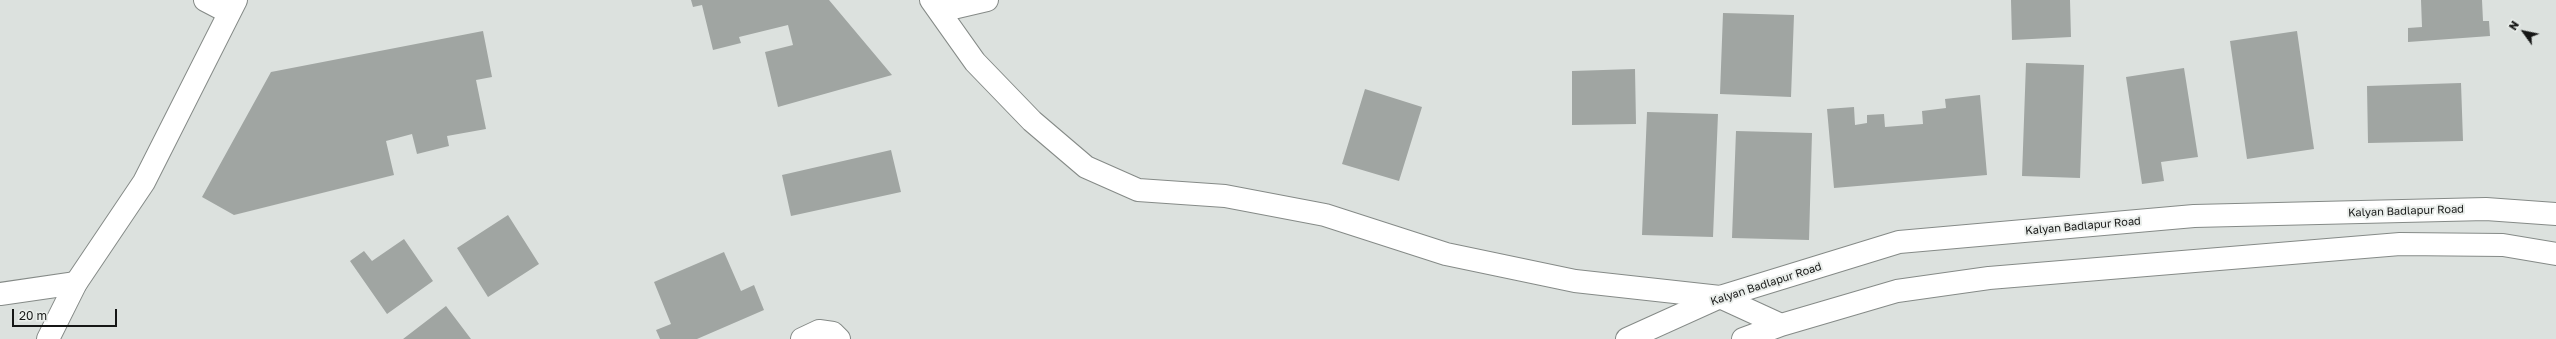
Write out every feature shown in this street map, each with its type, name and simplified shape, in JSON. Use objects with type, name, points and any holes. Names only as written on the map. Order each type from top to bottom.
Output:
[{"type":"main road","points":[[48,339],[76,283],[144,182],[232,6],[205,0]]},
{"type":"main road","points":[[987,0],[935,5],[975,62],[1032,121],[1086,168],[1138,190],[1225,196],[1325,215],[1446,254],[1575,281],[1720,297],[1781,325]]},
{"type":"main road","name":"Kalyan Badlapur Road","points":[[1627,339],[1720,297],[1899,242],[2194,216],[2486,208],[2556,214]]},
{"type":"main road","points":[[1743,339],[1781,325],[1897,291],[1989,278],[2400,244],[2503,245],[2556,254]]},
{"type":"main road","points":[[0,294],[76,283]]},
{"type":"main road","points":[[802,339],[819,331],[833,333],[839,339]]},
{"type":"building","points":[[691,0],[829,0],[892,75],[778,107],[765,52],[793,45],[788,25],[739,37],[741,43],[713,50],[702,5],[693,7]]},
{"type":"building","points":[[2011,0],[2070,0],[2071,37],[2012,40]]},
{"type":"building","points":[[2421,0],[2482,0],[2483,21],[2489,21],[2490,36],[2408,42],[2408,28],[2422,27]]},
{"type":"building","points":[[1723,13],[1794,15],[1791,97],[1720,94]]},
{"type":"building","points":[[483,31],[492,77],[476,80],[486,129],[447,136],[449,146],[417,154],[412,134],[386,141],[394,175],[234,215],[202,197],[271,72]]},
{"type":"building","points":[[2297,31],[2314,149],[2247,159],[2230,41]]},
{"type":"building","points":[[2026,63],[2084,65],[2080,178],[2022,176]]},
{"type":"building","points":[[2184,68],[2198,157],[2161,162],[2164,181],[2142,184],[2126,77]]},
{"type":"building","points":[[1635,69],[1636,124],[1572,125],[1572,71]]},
{"type":"building","points":[[2461,83],[2463,141],[2368,143],[2367,86]]},
{"type":"building","points":[[1365,89],[1422,107],[1399,181],[1342,164]]},
{"type":"building","points":[[1980,95],[1987,175],[1834,188],[1827,109],[1854,107],[1855,125],[1867,123],[1867,115],[1884,114],[1885,127],[1923,124],[1922,111],[1946,108],[1945,99]]},
{"type":"building","points":[[1647,112],[1718,114],[1713,237],[1642,235]]},
{"type":"building","points":[[1736,131],[1812,133],[1809,240],[1732,238]]},
{"type":"building","points":[[891,150],[901,192],[791,216],[782,175]]},
{"type":"building","points":[[508,215],[539,264],[488,297],[457,248]]},
{"type":"building","points":[[404,239],[433,281],[387,314],[350,261],[364,251],[372,261]]},
{"type":"building","points":[[724,252],[741,291],[754,285],[764,310],[697,339],[660,339],[656,330],[671,324],[654,282]]},
{"type":"building","points":[[446,306],[471,339],[403,339]]}]
